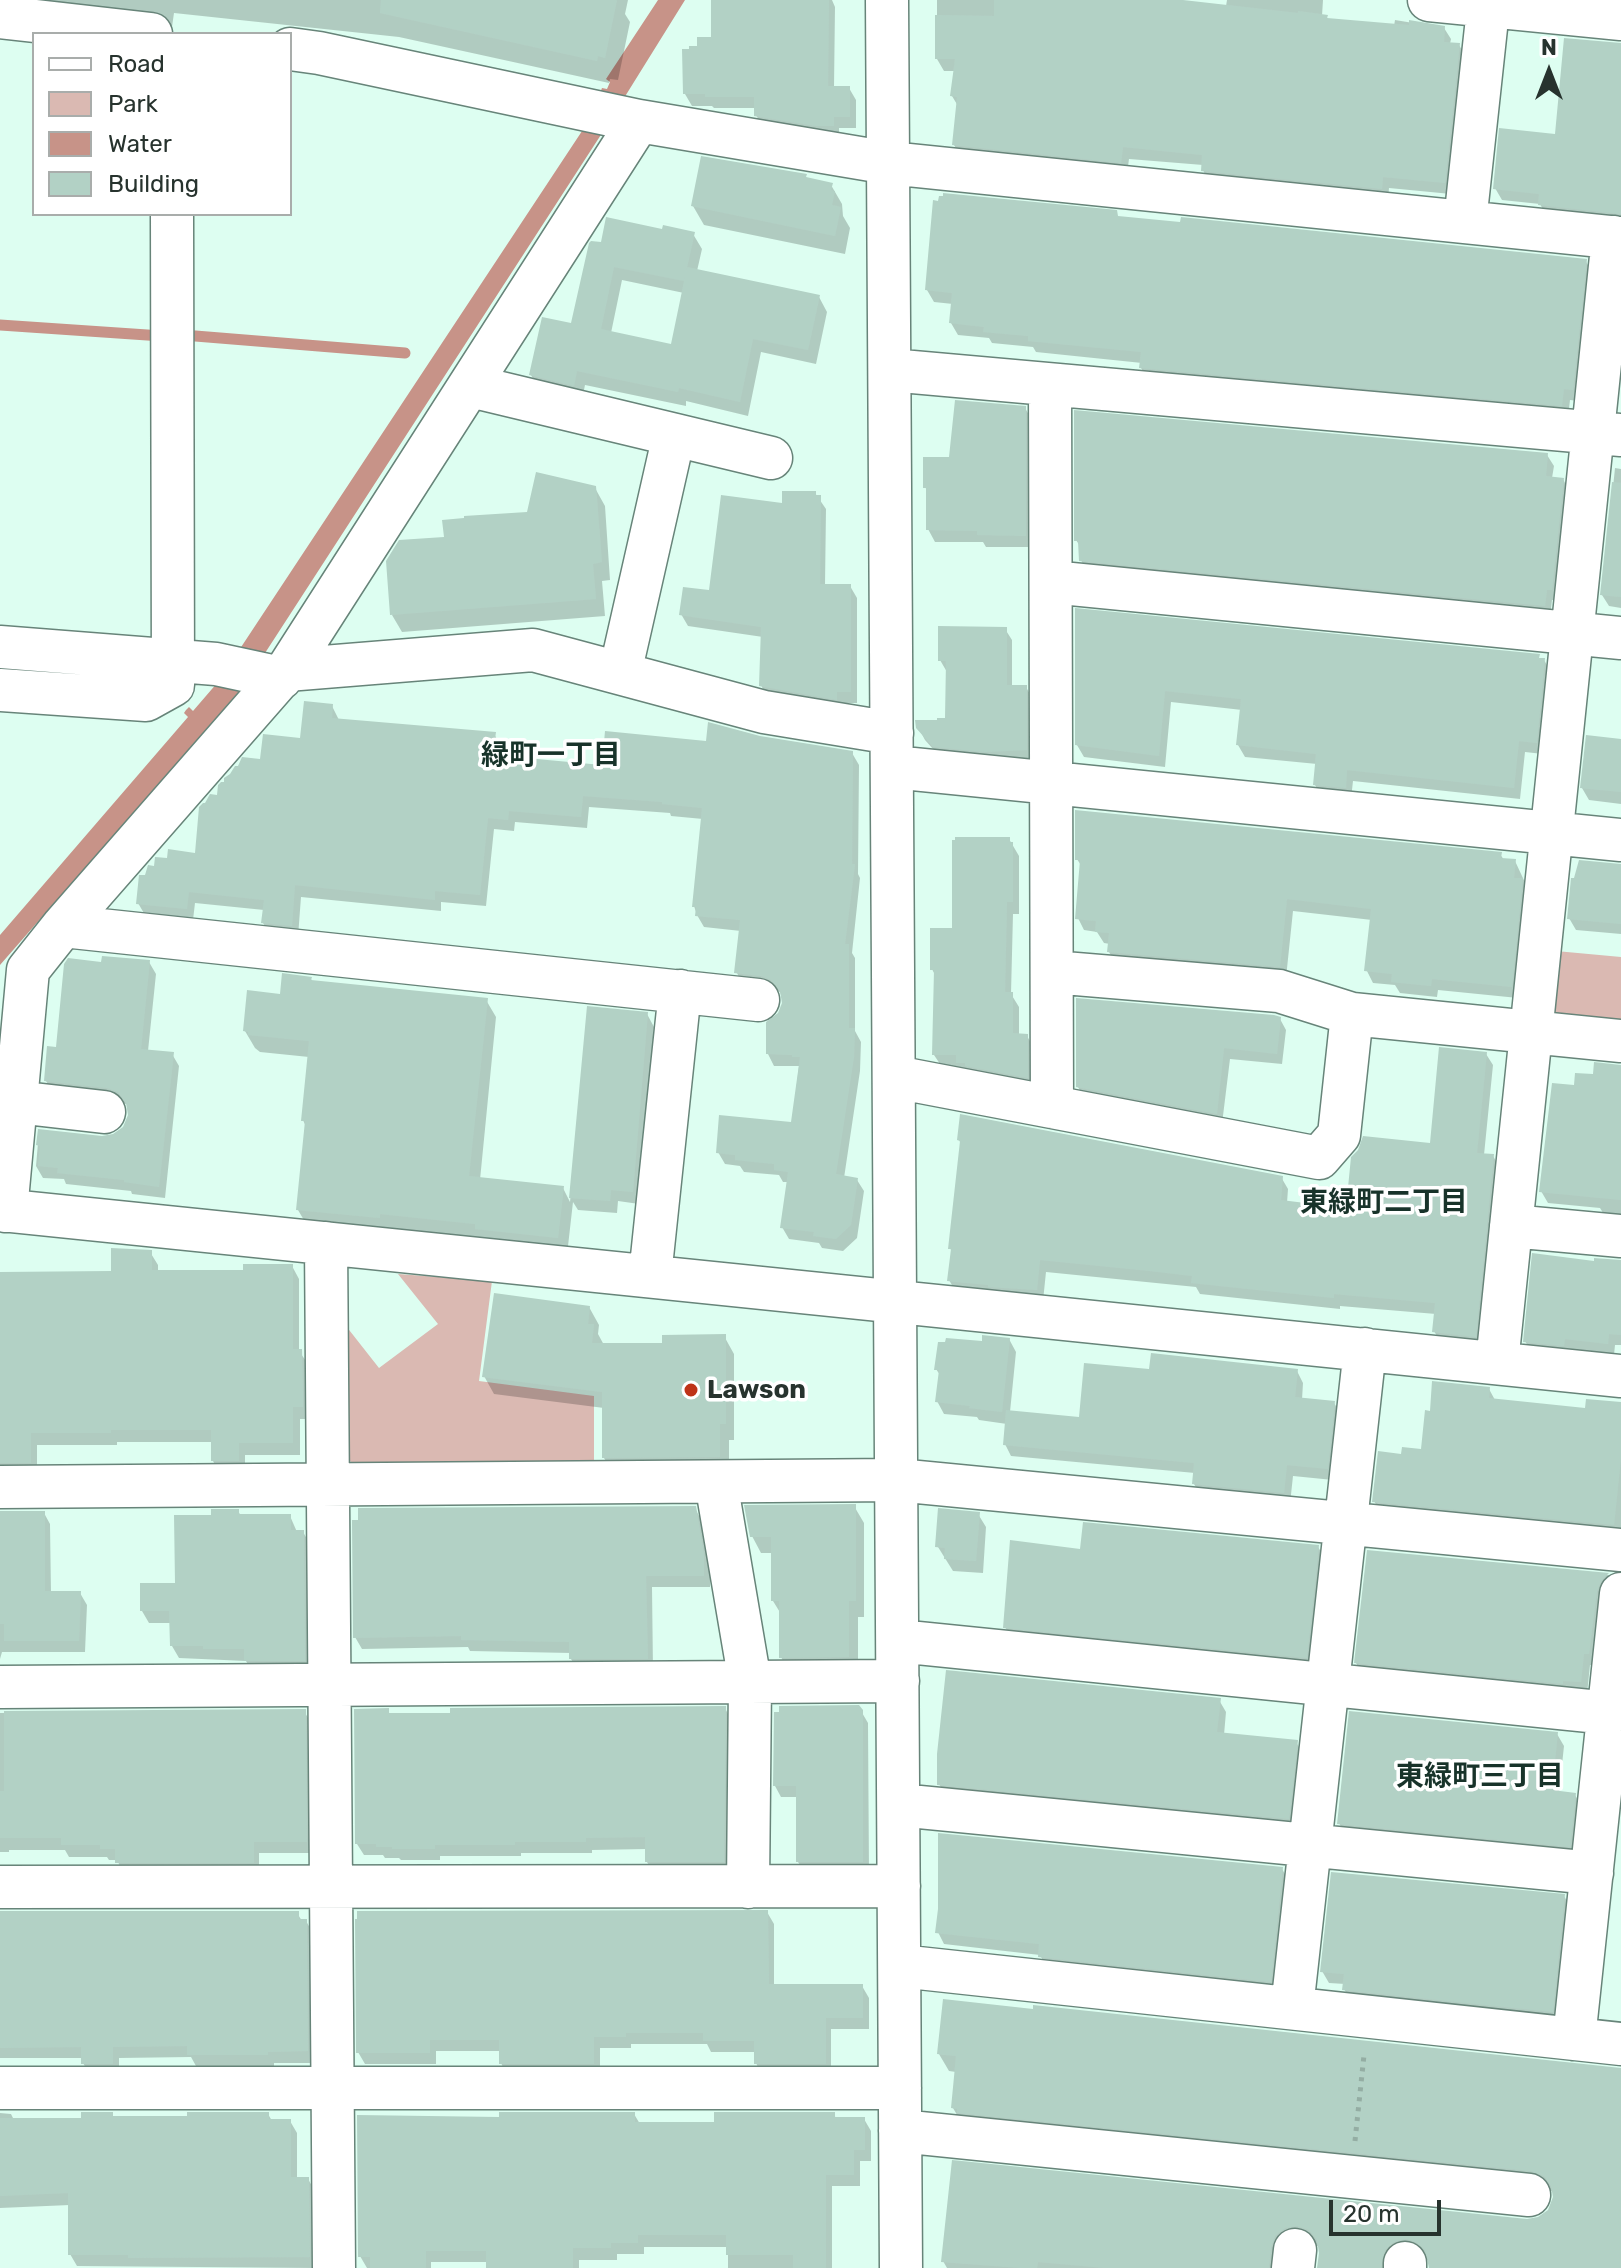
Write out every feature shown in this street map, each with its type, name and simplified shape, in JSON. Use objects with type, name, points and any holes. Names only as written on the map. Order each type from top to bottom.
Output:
[{"type":"street","points":[[887,0],[901,2268]]},
{"type":"street","points":[[1429,0],[1489,3],[1621,19]]},
{"type":"street","points":[[1465,222],[1489,3]]},
{"type":"street","points":[[0,17],[133,32]]},
{"type":"street","points":[[292,49],[615,116],[889,163],[1617,238],[1607,434],[1572,633],[1497,1363]]},
{"type":"street","points":[[615,116],[471,386],[276,674],[28,970],[3,1210],[1621,1376]]},
{"type":"street","points":[[0,690],[146,700],[173,685],[172,216]]},
{"type":"street","points":[[890,370],[1607,434]]},
{"type":"street","points":[[1050,385],[1052,1107]]},
{"type":"street","points":[[471,386],[771,458]]},
{"type":"street","points":[[620,673],[674,435]]},
{"type":"street","points":[[1051,582],[1621,638]]},
{"type":"street","points":[[0,647],[216,664],[276,674],[533,650],[893,750],[1051,783],[1621,840]]},
{"type":"street","points":[[63,926],[758,1000]]},
{"type":"street","points":[[1052,972],[1279,991],[1352,1014],[1621,1041]]},
{"type":"street","points":[[650,1276],[680,991]]},
{"type":"street","points":[[895,1077],[1319,1158],[1339,1135],[1352,1014]]},
{"type":"street","points":[[16,1102],[104,1112]]},
{"type":"street","points":[[1511,1226],[1621,1236]]},
{"type":"street","points":[[326,1243],[334,2268]]},
{"type":"street","points":[[1292,2008],[1365,1349]]},
{"type":"street","points":[[0,1487],[897,1480],[1621,1550]]},
{"type":"street","points":[[716,1482],[750,1682],[748,1887]]},
{"type":"street","points":[[1574,2039],[1621,1594]]},
{"type":"street","points":[[0,1687],[750,1682],[898,1661],[1328,1685],[1609,1713]]},
{"type":"street","points":[[899,1805],[1592,1873]]},
{"type":"street","points":[[0,1887],[899,1886]]},
{"type":"street","points":[[900,1966],[1621,2044]]},
{"type":"street","points":[[0,2088],[900,2088]]},
{"type":"street","points":[[900,2131],[1529,2195]]},
{"type":"path","points":[[1351,2177],[1369,2016]]},
{"type":"green space","points":[[1556,951],[1621,957],[1621,1028],[1563,1023],[1550,1009]]},
{"type":"green space","points":[[398,1274],[492,1281],[479,1381],[594,1396],[594,1469],[360,1469],[346,1458],[346,1326],[379,1368],[438,1324]]},
{"type":"water","points":[[658,0],[685,0],[243,687],[0,965],[0,935],[188,717],[184,713],[186,710],[189,707],[193,711],[218,682],[588,122],[602,88],[607,89],[610,82],[606,79]]},
{"type":"building","points":[[381,0],[617,0],[605,58],[598,56],[597,61],[380,13]]},
{"type":"building","points":[[711,0],[829,0],[828,86],[850,86],[850,117],[834,117],[834,126],[816,126],[754,116],[754,97],[683,94],[682,49],[697,46],[697,37],[711,37]]},
{"type":"building","points":[[994,0],[1183,0],[1298,11],[1328,15],[1327,18],[1409,25],[1409,20],[1445,26],[1444,42],[1460,43],[1445,183],[1383,177],[1382,189],[1201,171],[1202,155],[1123,147],[1121,163],[952,145],[957,97],[950,96],[955,59],[935,59],[935,15],[994,16]]},
{"type":"building","points":[[1564,38],[1621,43],[1621,214],[1538,205],[1539,194],[1493,189],[1499,128],[1555,134]]},
{"type":"building","points":[[701,156],[807,174],[806,177],[833,183],[832,205],[841,207],[835,236],[691,206]]},
{"type":"building","points":[[943,193],[1117,210],[1118,216],[1180,222],[1181,217],[1587,259],[1573,390],[1564,389],[1562,406],[1139,368],[1141,352],[1028,341],[1028,336],[983,332],[984,327],[949,323],[952,293],[925,290],[933,200],[938,201]]},
{"type":"building","points":[[606,217],[662,229],[663,225],[695,232],[687,267],[820,295],[808,350],[753,339],[740,402],[577,371],[574,386],[529,375],[542,317],[571,323],[589,243],[601,242]],"holes":[[[614,267],[684,281],[671,344],[601,329]]]},
{"type":"building","points":[[955,400],[1026,406],[1026,536],[926,530],[923,457],[949,457]]},
{"type":"building","points":[[1074,410],[1548,453],[1546,476],[1564,478],[1552,590],[1547,590],[1545,606],[1079,561],[1078,541],[1074,541]]},
{"type":"building","points":[[536,472],[596,486],[602,562],[593,564],[596,599],[390,615],[386,561],[399,540],[444,537],[442,520],[527,512]]},
{"type":"building","points":[[1612,482],[1621,483],[1621,597],[1600,595]]},
{"type":"building","points":[[782,491],[816,491],[816,495],[821,495],[820,584],[851,584],[851,692],[837,692],[837,700],[759,686],[761,627],[679,615],[683,587],[709,590],[721,495],[782,503]]},
{"type":"building","points":[[1075,608],[1540,654],[1539,658],[1545,658],[1537,743],[1519,741],[1514,788],[1347,770],[1346,788],[1313,785],[1316,754],[1236,745],[1241,699],[1165,691],[1159,756],[1075,745]]},
{"type":"building","points":[[938,626],[1007,627],[1007,685],[1027,685],[1027,750],[985,752],[933,747],[916,728],[915,720],[945,718],[946,661],[938,661]]},
{"type":"building","points":[[304,701],[333,704],[332,718],[496,732],[493,755],[602,765],[605,731],[706,741],[708,722],[760,736],[853,751],[852,864],[855,864],[845,944],[849,944],[849,1028],[855,1028],[854,1057],[836,1174],[858,1178],[851,1225],[836,1239],[813,1236],[814,1232],[780,1228],[788,1172],[774,1170],[774,1164],[735,1160],[735,1155],[716,1153],[719,1115],[791,1122],[800,1057],[766,1054],[766,1022],[778,1013],[782,1003],[780,991],[771,980],[761,976],[734,973],[740,920],[695,916],[696,907],[692,907],[702,808],[583,796],[581,817],[509,811],[508,820],[488,818],[480,895],[435,891],[435,900],[295,885],[292,926],[261,923],[264,900],[189,892],[187,909],[136,904],[139,875],[145,875],[148,865],[154,866],[155,857],[167,858],[168,849],[195,853],[199,807],[210,794],[217,795],[218,785],[238,766],[242,757],[260,759],[263,734],[300,738]]},
{"type":"building","points":[[1586,735],[1621,739],[1621,792],[1580,788]]},
{"type":"building","points":[[1075,810],[1502,852],[1501,858],[1516,859],[1514,878],[1523,878],[1512,987],[1432,979],[1431,986],[1391,982],[1392,974],[1364,971],[1371,909],[1287,899],[1280,967],[1107,952],[1109,933],[1095,932],[1096,921],[1075,919],[1080,860],[1075,860]]},
{"type":"building","points":[[955,837],[1010,837],[1010,842],[1013,842],[1013,902],[1007,902],[1005,992],[1013,992],[1013,1033],[1028,1034],[1028,1078],[965,1066],[965,1063],[956,1063],[956,1055],[932,1055],[934,970],[930,970],[930,928],[952,928],[952,840]]},
{"type":"building","points":[[1579,860],[1621,864],[1621,924],[1567,919],[1571,878],[1574,878]]},
{"type":"building","points":[[102,956],[150,960],[141,1049],[174,1052],[159,1187],[57,1173],[58,1168],[38,1166],[38,1129],[102,1136],[113,1134],[123,1127],[128,1115],[126,1103],[118,1092],[44,1081],[47,1046],[56,1047],[64,964],[68,958],[101,962]]},
{"type":"building","points":[[282,973],[312,977],[311,980],[488,998],[469,1176],[564,1186],[558,1238],[475,1229],[475,1224],[380,1214],[380,1218],[296,1210],[309,1041],[248,1035],[243,1031],[247,990],[280,994]]},
{"type":"building","points":[[1076,998],[1274,1015],[1281,1017],[1277,1054],[1224,1048],[1217,1114],[1076,1087]]},
{"type":"building","points":[[587,1006],[648,1012],[633,1192],[611,1190],[610,1201],[569,1198]]},
{"type":"building","points":[[1439,1047],[1487,1052],[1477,1153],[1494,1154],[1476,1337],[1432,1332],[1435,1303],[1334,1294],[1334,1298],[1191,1283],[1192,1276],[1150,1271],[1040,1260],[1037,1290],[947,1281],[960,1114],[1283,1176],[1281,1200],[1346,1208],[1351,1157],[1358,1150],[1363,1136],[1430,1143]]},
{"type":"building","points":[[1594,1062],[1621,1065],[1621,1200],[1539,1192],[1552,1083],[1574,1085],[1575,1073],[1593,1074]]},
{"type":"building","points":[[111,1248],[152,1250],[152,1270],[243,1270],[243,1264],[293,1264],[293,1349],[302,1349],[303,1407],[293,1407],[293,1443],[239,1443],[239,1461],[211,1461],[211,1430],[31,1433],[31,1463],[0,1463],[0,1272],[111,1271]]},
{"type":"building","points":[[1532,1253],[1594,1261],[1594,1258],[1621,1260],[1621,1335],[1609,1334],[1608,1344],[1565,1339],[1564,1346],[1523,1342]]},
{"type":"building","points":[[494,1293],[590,1306],[588,1324],[594,1324],[592,1343],[662,1343],[662,1335],[726,1334],[726,1424],[720,1424],[720,1457],[602,1458],[602,1392],[482,1377]]},
{"type":"building","points":[[982,1335],[1010,1338],[1002,1412],[935,1402],[939,1370],[934,1370],[938,1342],[945,1342],[946,1338],[982,1341]]},
{"type":"building","points":[[1151,1353],[1298,1369],[1295,1397],[1335,1401],[1328,1469],[1287,1465],[1284,1493],[1192,1484],[1194,1463],[1003,1445],[1006,1410],[1079,1417],[1084,1363],[1149,1369]]},
{"type":"building","points":[[1432,1381],[1490,1387],[1489,1398],[1585,1408],[1586,1399],[1621,1402],[1621,1458],[1614,1525],[1372,1502],[1378,1451],[1401,1454],[1402,1447],[1421,1449],[1425,1410],[1430,1411]]},
{"type":"building","points":[[856,1504],[856,1601],[849,1601],[849,1657],[779,1658],[779,1601],[771,1601],[771,1537],[750,1537],[744,1505]]},
{"type":"building","points":[[696,1506],[704,1576],[646,1576],[648,1659],[569,1659],[569,1642],[461,1640],[461,1636],[353,1638],[352,1520],[358,1520],[358,1508]]},
{"type":"building","points":[[938,1508],[980,1512],[976,1561],[944,1559],[945,1548],[935,1547]]},
{"type":"building","points":[[211,1509],[239,1509],[239,1514],[291,1514],[291,1530],[304,1530],[305,1661],[244,1661],[244,1649],[170,1646],[169,1611],[140,1611],[140,1583],[175,1583],[174,1515],[211,1515]]},
{"type":"building","points":[[0,1511],[45,1511],[45,1591],[81,1591],[79,1641],[4,1641],[4,1624],[0,1624]]},
{"type":"building","points":[[1083,1522],[1319,1545],[1307,1658],[1003,1628],[1010,1540],[1080,1549]]},
{"type":"building","points":[[1367,1550],[1609,1573],[1597,1591],[1589,1654],[1584,1654],[1581,1682],[1563,1681],[1563,1684],[1354,1663]]},
{"type":"building","points":[[946,1670],[1221,1698],[1217,1732],[1298,1740],[1289,1819],[937,1785],[937,1754]]},
{"type":"building","points":[[859,1705],[863,1710],[863,1862],[796,1862],[796,1786],[773,1786],[774,1712],[779,1712],[779,1706]]},
{"type":"building","points":[[726,1706],[724,1862],[645,1862],[645,1837],[586,1838],[586,1842],[515,1842],[515,1845],[435,1845],[435,1849],[392,1849],[376,1847],[376,1844],[355,1844],[354,1709],[389,1708],[389,1713],[450,1713],[450,1708]]},
{"type":"building","points":[[306,1709],[307,1842],[254,1842],[254,1863],[115,1863],[115,1849],[100,1849],[100,1845],[61,1845],[61,1838],[0,1838],[0,1791],[4,1791],[4,1711]]},
{"type":"building","points":[[1349,1711],[1558,1732],[1552,1790],[1576,1793],[1570,1847],[1337,1824]]},
{"type":"building","points":[[938,1833],[1283,1867],[1271,1982],[1038,1957],[1039,1944],[935,1933]]},
{"type":"building","points":[[1331,1872],[1565,1894],[1553,2012],[1342,1990],[1344,1974],[1320,1972]]},
{"type":"building","points":[[768,1910],[769,1984],[863,1984],[863,2018],[826,2018],[826,2064],[754,2064],[754,2041],[703,2041],[703,2033],[626,2033],[626,2037],[594,2037],[594,2064],[499,2064],[499,2040],[430,2040],[430,2053],[356,2053],[357,1911]]},
{"type":"building","points":[[0,1911],[299,1911],[299,1919],[307,1919],[308,2051],[268,2052],[268,2055],[187,2055],[187,2046],[113,2047],[113,2064],[81,2064],[81,2047],[0,2048]]},
{"type":"building","points":[[943,1999],[1033,2009],[1033,2005],[1621,2068],[1621,2268],[1429,2268],[1425,2250],[1416,2242],[1406,2239],[1394,2242],[1385,2250],[1381,2268],[1317,2268],[1317,2240],[1309,2230],[1297,2226],[1285,2228],[1275,2236],[1269,2268],[1105,2268],[1038,2262],[1037,2268],[1021,2268],[941,2262],[952,2160],[1527,2219],[1538,2217],[1548,2210],[1553,2197],[1551,2186],[1544,2176],[1531,2171],[957,2113],[957,2109],[951,2108],[956,2056],[937,2054]]},
{"type":"building","points":[[81,2112],[113,2112],[113,2116],[187,2116],[187,2112],[269,2112],[269,2119],[291,2119],[291,2177],[309,2177],[310,2257],[128,2258],[128,2255],[68,2255],[68,2193],[0,2196],[0,2118],[81,2118]]},
{"type":"building","points":[[499,2112],[635,2112],[635,2122],[714,2122],[714,2112],[835,2112],[835,2117],[865,2117],[865,2150],[854,2150],[854,2175],[826,2175],[826,2268],[793,2268],[793,2255],[726,2255],[726,2235],[638,2235],[638,2243],[611,2243],[611,2248],[573,2248],[573,2268],[486,2268],[486,2251],[426,2251],[426,2268],[370,2268],[370,2257],[358,2257],[357,2115],[499,2117]]},
{"type":"waterway","points":[[0,325],[162,336]]},
{"type":"waterway","points":[[183,335],[405,353]]},
{"type":"place","name":"Lawson","points":[[691,1390]]},
{"type":"district","name":"緑町一丁目","points":[[551,756]]},
{"type":"district","name":"東緑町二丁目","points":[[1384,1203]]},
{"type":"district","name":"東緑町三丁目","points":[[1480,1777]]}]
